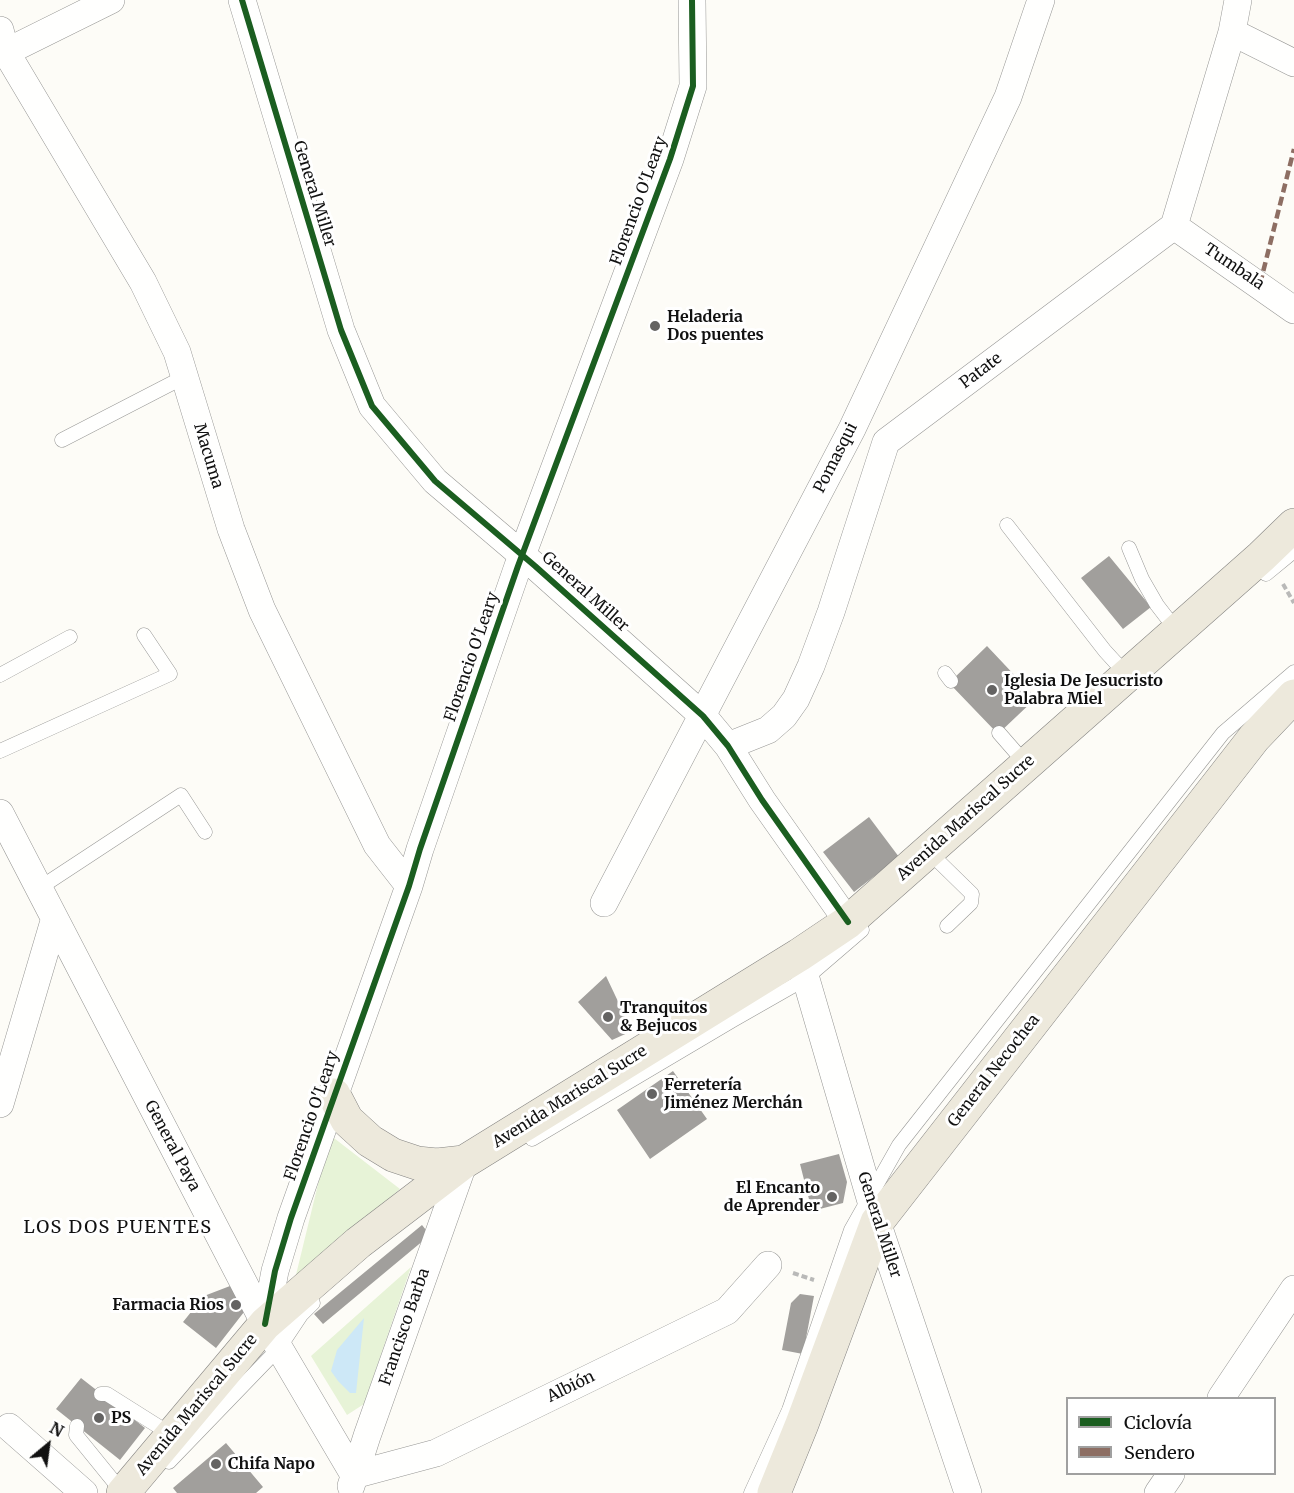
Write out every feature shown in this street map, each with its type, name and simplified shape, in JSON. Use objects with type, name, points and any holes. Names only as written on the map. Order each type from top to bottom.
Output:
[{"type":"main road","name":"Avenida Mariscal Sucre","points":[[123,1493],[172,1435],[272,1336],[358,1243],[465,1174],[802,967],[936,859],[1026,764],[1261,557],[1294,525]]},
{"type":"main road","name":"General Necochea","points":[[774,1493],[802,1424],[873,1210],[1254,738],[1294,696]]},
{"type":"main road","points":[[334,1095],[347,1120],[370,1141],[393,1155],[465,1174]]},
{"type":"street","points":[[2,45],[111,0]]},
{"type":"street","name":"General Miller","points":[[242,0],[341,330],[372,406],[435,481],[522,554],[703,716],[728,746],[762,800],[858,923]]},
{"type":"street","name":"Florencio O'Leary","points":[[272,1336],[275,1271],[291,1218],[409,886],[522,554],[670,159],[693,86],[692,0]]},
{"type":"street","name":"Pomasqui","points":[[604,903],[852,429],[1008,98],[1041,0]]},
{"type":"street","points":[[1174,226],[1232,32],[1238,0]]},
{"type":"street","points":[[1232,32],[1294,63]]},
{"type":"street","name":"Macuma","points":[[2,45],[143,282],[177,352],[231,529],[262,610],[377,845],[409,886]]},
{"type":"street","name":"Tumbala","points":[[1174,226],[1294,310]]},
{"type":"street","name":"Patate","points":[[886,442],[1174,226]]},
{"type":"street","points":[[728,746],[759,735],[784,716],[796,699],[811,666],[831,612],[886,442],[873,430],[863,427],[852,429]]},
{"type":"street","name":"General Paya","points":[[0,813],[54,921],[352,1484]]},
{"type":"street","points":[[0,1104],[54,921]]},
{"type":"street","name":"General Miller","points":[[802,967],[873,1210],[968,1493]]},
{"type":"street","name":"Francisco Barba","points":[[352,1484],[465,1174]]},
{"type":"street","name":"Albión","points":[[352,1484],[436,1453],[727,1311],[768,1264]]},
{"type":"street","points":[[1222,1397],[1294,1289]]},
{"type":"street","points":[[9,1427],[84,1493]]},
{"type":"street","points":[[1158,1493],[1170,1475]]},
{"type":"lane","points":[[62,440],[184,376]]},
{"type":"lane","points":[[1007,525],[1105,651],[1128,675]]},
{"type":"lane","points":[[1129,548],[1147,588],[1177,631]]},
{"type":"lane","points":[[1255,583],[1294,550]]},
{"type":"lane","points":[[0,751],[170,674],[144,635]]},
{"type":"lane","points":[[0,675],[70,637]]},
{"type":"lane","points":[[751,1493],[789,1410],[851,1230],[873,1210],[899,1145],[1222,733],[1294,672]]},
{"type":"lane","points":[[999,733],[1026,764]]},
{"type":"lane","points":[[38,889],[181,795],[205,832]]},
{"type":"lane","points":[[936,859],[972,894],[973,899],[947,926]]},
{"type":"lane","points":[[516,1148],[733,1020],[802,967]]},
{"type":"lane","points":[[406,1224],[465,1174]]},
{"type":"lane","points":[[139,1493],[272,1336],[325,1294]]},
{"type":"lane","points":[[109,1398],[172,1435]]},
{"type":"lane","points":[[81,1433],[123,1493]]},
{"type":"path","points":[[768,1264],[832,1285]]},
{"type":"green space","points":[[330,1135],[400,1189],[294,1283]]},
{"type":"green space","points":[[411,1267],[364,1404],[347,1415],[311,1356]]},
{"type":"water","points":[[364,1318],[356,1393],[350,1393],[331,1371],[337,1350]]},
{"type":"building","points":[[1109,556],[1151,607],[1123,629],[1081,578]]},
{"type":"building","name":"Iglesia De Jesucristo Palabra Miel","points":[[987,646],[1036,698],[998,734],[949,683]]},
{"type":"building","points":[[869,817],[899,857],[854,892],[823,852]]},
{"type":"building","name":"Tranquitos & Bejucos","points":[[606,976],[632,1031],[612,1040],[578,1002]]},
{"type":"building","points":[[673,1071],[707,1119],[650,1159],[617,1110]]},
{"type":"building","points":[[839,1154],[847,1182],[843,1203],[812,1211],[800,1164]]},
{"type":"building","points":[[422,1225],[430,1235],[323,1324],[314,1314]]},
{"type":"building","points":[[230,1286],[244,1300],[244,1312],[216,1348],[183,1322],[204,1296]]},
{"type":"building","points":[[800,1294],[814,1296],[803,1354],[782,1350],[791,1303]]},
{"type":"building","name":"PS","points":[[81,1378],[145,1428],[120,1460],[56,1409]]},
{"type":"building","points":[[226,1443],[263,1487],[256,1493],[177,1493],[173,1488]]},
{"type":"marked path","points":[[1260,284],[1294,149]]},
{"type":"cycle path","points":[[242,0],[341,330],[372,406],[435,481],[535,566],[703,716],[728,746],[762,800],[848,922]]},
{"type":"cycle path","points":[[265,1324],[275,1271],[291,1218],[409,886],[518,566],[670,159],[693,86],[692,0]]},
{"type":"place","name":"Heladeria Dos puentes","points":[[655,326]]},
{"type":"place","name":"Iglesia De Jesucristo Palabra Miel","points":[[992,690]]},
{"type":"place","name":"Tranquitos & Bejucos","points":[[608,1017]]},
{"type":"place","name":"Ferretería Jiménez Merchán","points":[[652,1094]]},
{"type":"place","name":"El Encanto de Aprender","points":[[832,1197]]},
{"type":"place","name":"Farmacia Rios","points":[[236,1305]]},
{"type":"place","name":"PS","points":[[99,1418]]},
{"type":"place","name":"Chifa Napo","points":[[216,1464]]},
{"type":"district","name":"LOS DOS PUENTES","points":[[118,1228]]}]
